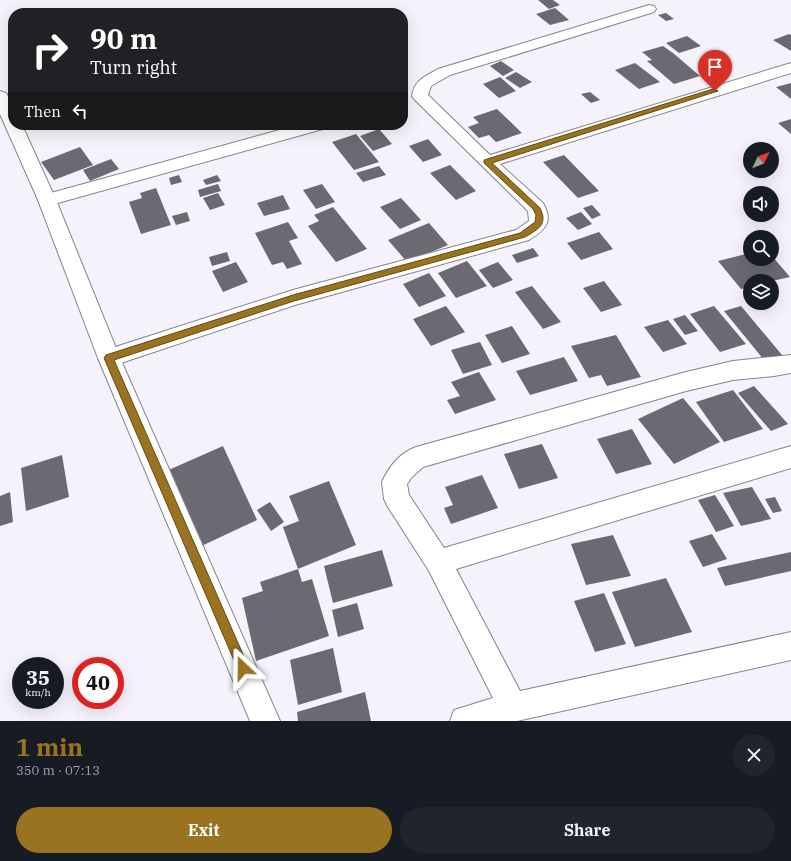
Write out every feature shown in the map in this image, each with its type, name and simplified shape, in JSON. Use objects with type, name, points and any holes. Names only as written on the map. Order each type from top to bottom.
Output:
[{"type":"street","points":[[109,358],[293,298],[522,235],[533,229],[539,223],[540,215],[536,208],[487,162],[412,99],[425,82],[444,72],[564,33],[649,9]]},
{"type":"street","points":[[487,162],[791,68]]},
{"type":"street","points":[[2,107],[8,120]]},
{"type":"street","points":[[13,130],[46,200],[109,358],[265,721]]},
{"type":"street","points":[[46,200],[299,130]]},
{"type":"street","points":[[513,707],[438,562],[397,499],[394,482],[403,469],[416,458],[669,386],[732,371],[788,369]]},
{"type":"street","points":[[438,562],[791,457]]},
{"type":"street","points":[[465,721],[513,707],[791,646]]},
{"type":"building","points":[[538,0],[553,0],[560,5],[549,9]]},
{"type":"building","points":[[555,8],[569,20],[550,25],[536,14]]},
{"type":"building","points":[[666,13],[674,19],[666,21],[658,15]]},
{"type":"building","points":[[789,34],[791,35],[791,51],[773,40]]},
{"type":"building","points":[[687,36],[701,46],[679,53],[666,43]]},
{"type":"building","points":[[663,46],[700,76],[674,84],[647,61],[652,60],[642,52]]},
{"type":"building","points":[[501,61],[514,70],[503,76],[490,66]]},
{"type":"building","points":[[635,63],[660,82],[639,89],[615,70]]},
{"type":"building","points":[[516,72],[532,82],[520,88],[505,78]]},
{"type":"building","points":[[500,77],[516,91],[499,98],[483,84]]},
{"type":"building","points":[[791,83],[791,99],[776,87]]},
{"type":"building","points":[[590,92],[600,100],[591,103],[581,94]]},
{"type":"building","points":[[497,109],[522,133],[496,142],[489,135],[479,138],[468,127],[479,123],[473,117]]},
{"type":"building","points":[[791,119],[791,134],[778,123]]},
{"type":"building","points":[[380,130],[392,144],[373,151],[360,136]]},
{"type":"building","points":[[356,134],[379,162],[354,170],[332,142]]},
{"type":"building","points":[[428,139],[442,155],[423,162],[409,146]]},
{"type":"building","points":[[80,147],[93,165],[54,180],[41,162]]},
{"type":"building","points":[[564,155],[599,191],[578,198],[543,162]]},
{"type":"building","points":[[111,159],[119,169],[90,181],[83,170]]},
{"type":"building","points":[[450,165],[476,191],[456,200],[430,173]]},
{"type":"building","points":[[379,166],[386,175],[363,182],[356,173]]},
{"type":"building","points":[[179,175],[182,182],[171,185],[169,178]]},
{"type":"building","points":[[217,175],[221,181],[206,185],[203,180]]},
{"type":"building","points":[[218,184],[221,191],[200,197],[198,190]]},
{"type":"building","points":[[322,184],[335,202],[316,209],[303,190]]},
{"type":"building","points":[[156,188],[171,225],[141,234],[129,202],[142,198],[140,193]]},
{"type":"building","points":[[218,193],[225,205],[210,210],[203,198]]},
{"type":"building","points":[[283,195],[290,209],[264,216],[257,203]]},
{"type":"building","points":[[401,198],[421,220],[400,229],[380,207]]},
{"type":"building","points":[[592,205],[601,215],[592,219],[583,208]]},
{"type":"building","points":[[333,207],[367,249],[336,262],[308,226],[319,221],[314,215]]},
{"type":"building","points":[[187,212],[190,221],[176,225],[172,216]]},
{"type":"building","points":[[581,212],[592,224],[578,230],[566,218]]},
{"type":"building","points":[[288,222],[298,238],[289,241],[302,264],[287,269],[283,262],[272,265],[255,233]]},
{"type":"building","points":[[429,223],[448,245],[407,262],[388,240]]},
{"type":"building","points":[[599,232],[613,249],[581,260],[567,243]]},
{"type":"building","points":[[533,248],[539,256],[517,263],[512,255]]},
{"type":"building","points":[[227,252],[230,261],[212,266],[209,257]]},
{"type":"building","points":[[743,255],[743,266],[779,266],[779,264],[790,277],[779,279],[779,274],[743,274],[743,289],[741,289],[718,261]]},
{"type":"building","points":[[467,261],[487,286],[456,298],[438,273]]},
{"type":"building","points":[[236,262],[248,282],[223,292],[212,271]]},
{"type":"building","points":[[498,262],[513,280],[493,288],[479,270]]},
{"type":"building","points":[[429,273],[446,296],[419,307],[403,284]]},
{"type":"building","points":[[604,281],[622,305],[601,312],[583,288]]},
{"type":"building","points":[[532,286],[561,322],[543,329],[515,292]]},
{"type":"building","points":[[446,306],[465,332],[431,346],[413,319]]},
{"type":"building","points":[[714,306],[746,344],[720,352],[690,314]]},
{"type":"building","points":[[741,306],[782,355],[764,360],[724,311]]},
{"type":"building","points":[[685,315],[698,331],[685,335],[673,319]]},
{"type":"building","points":[[668,320],[687,344],[663,352],[644,327]]},
{"type":"building","points":[[512,326],[530,354],[502,363],[485,335]]},
{"type":"building","points":[[616,335],[641,377],[607,386],[601,375],[589,378],[571,346]]},
{"type":"building","points":[[480,342],[492,365],[463,374],[451,350]]},
{"type":"building","points":[[564,357],[578,381],[530,395],[516,371]]},
{"type":"building","points":[[479,372],[496,400],[455,414],[447,400],[460,396],[451,382]]},
{"type":"building","points":[[754,386],[788,424],[771,431],[738,393]]},
{"type":"building","points":[[733,390],[763,429],[724,442],[696,402]]},
{"type":"building","points":[[683,398],[720,442],[674,464],[638,419]]},
{"type":"building","points":[[632,429],[652,464],[616,474],[597,439]]},
{"type":"building","points":[[542,444],[558,478],[519,489],[504,454]]},
{"type":"building","points":[[223,446],[257,520],[195,549],[164,472]]},
{"type":"building","points":[[62,455],[69,497],[26,511],[21,468]]},
{"type":"building","points":[[482,475],[498,508],[451,524],[444,508],[453,505],[445,487]]},
{"type":"building","points":[[329,481],[356,545],[298,569],[283,527],[299,521],[289,496]]},
{"type":"building","points":[[752,487],[771,519],[741,526],[723,493]]},
{"type":"building","points":[[10,492],[13,522],[0,526],[0,496]]},
{"type":"building","points":[[715,495],[734,526],[716,532],[698,500]]},
{"type":"building","points":[[775,497],[782,511],[773,513],[765,499]]},
{"type":"building","points":[[270,502],[284,522],[271,531],[257,510]]},
{"type":"building","points":[[712,534],[727,559],[703,567],[689,541]]},
{"type":"building","points":[[613,535],[631,576],[586,585],[571,544]]},
{"type":"building","points":[[382,550],[393,586],[333,603],[324,566]]},
{"type":"building","points":[[791,552],[791,571],[725,586],[717,568]]},
{"type":"building","points":[[298,569],[302,582],[312,579],[329,636],[256,661],[242,598],[263,591],[260,582]]},
{"type":"building","points":[[666,578],[692,632],[635,647],[612,592]]},
{"type":"building","points":[[604,593],[626,644],[595,652],[574,601]]},
{"type":"building","points":[[357,603],[364,629],[338,637],[332,610]]},
{"type":"building","points":[[333,648],[342,692],[298,705],[290,660]]},
{"type":"building","points":[[365,692],[371,721],[298,721],[297,712]]},
{"type":"route","points":[[243,668],[109,358],[293,298],[522,235],[533,229],[539,223],[540,215],[536,208],[487,162],[715,91]]}]
